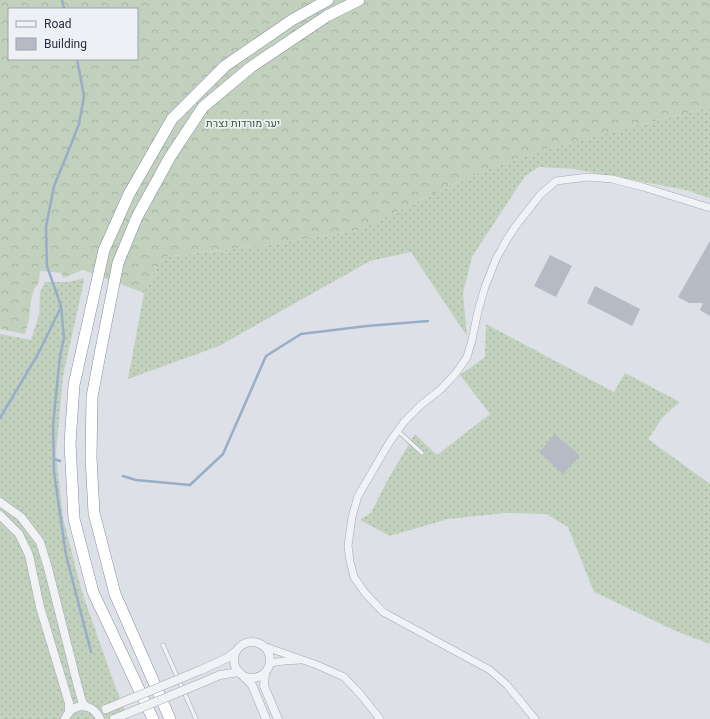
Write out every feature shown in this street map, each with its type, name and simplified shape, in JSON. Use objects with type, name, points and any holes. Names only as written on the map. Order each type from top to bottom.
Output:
[{"type":"highway","points":[[153,719],[93,592],[74,519],[70,443],[74,385],[104,250],[129,194],[172,119],[226,66],[292,20],[328,0]]},
{"type":"highway","points":[[170,719],[115,594],[94,513],[92,397],[100,349],[118,263],[137,217],[155,183],[170,157],[203,107],[251,67],[327,16],[359,0]]},
{"type":"street","points":[[535,719],[507,684],[490,670],[383,612],[365,593],[354,577],[348,546],[352,518],[358,496],[389,443],[404,422],[421,405],[441,389],[456,373],[467,357],[478,311],[496,259],[515,227],[540,195],[556,181],[588,177],[612,179],[710,208]]},
{"type":"street","points":[[0,502],[21,517],[40,542],[82,702],[96,712],[100,719]]},
{"type":"street","points":[[0,516],[19,534],[29,555],[40,607],[69,703],[67,716]]},
{"type":"street","points":[[67,716],[74,708],[79,706],[106,709],[201,670],[227,658],[243,644],[255,642],[317,665],[344,678],[361,695],[380,719]]},
{"type":"street","points":[[266,647],[269,652],[270,663],[265,673],[264,686],[278,719]]},
{"type":"street","points":[[235,652],[235,664],[240,673],[252,685],[266,719]]},
{"type":"street","points":[[270,663],[304,660]]},
{"type":"street","points":[[114,719],[220,675],[240,673],[247,677],[254,678],[265,673]]},
{"type":"lane","points":[[398,431],[422,453]]},
{"type":"lane","points":[[163,645],[196,719]]},
{"type":"green space","name":"יער מורדות נצרת","points":[[0,0],[710,0],[710,107],[543,150],[475,174],[359,230],[267,245],[163,257],[144,293],[83,270],[63,278],[62,273],[40,271],[39,282],[34,290],[31,300],[29,320],[25,334],[0,329]]},
{"type":"green space","points":[[710,107],[710,198],[686,190],[574,169],[539,167],[525,176],[472,257],[463,293],[467,336],[411,252],[370,261],[219,346],[128,379],[144,293],[163,257],[267,245],[359,230],[475,174],[543,150]]},
{"type":"green space","points":[[84,278],[63,376],[56,454],[63,518],[82,592],[128,719],[0,719],[0,334],[31,340],[39,315],[40,292],[45,282],[68,282]]},
{"type":"green space","points":[[486,324],[614,392],[625,373],[680,402],[663,417],[648,439],[710,484],[710,644],[678,632],[594,592],[568,527],[546,514],[506,513],[448,519],[390,536],[360,520],[371,513],[387,481],[415,434],[437,455],[490,414],[460,375],[485,357]]},
{"type":"building","points":[[710,241],[710,316],[700,310],[703,303],[689,303],[678,297]]},
{"type":"building","points":[[550,255],[572,266],[556,297],[534,286]]},
{"type":"building","points":[[595,286],[640,309],[632,326],[587,303]]},
{"type":"building","points":[[555,434],[580,456],[563,474],[539,452]]},
{"type":"waterway","points":[[62,0],[64,8]]},
{"type":"waterway","points":[[77,60],[84,96],[79,124],[54,186],[46,227],[47,266],[61,306],[64,338],[60,356],[53,425],[54,472],[66,555],[91,652]]},
{"type":"waterway","points":[[0,418],[38,354],[61,307]]},
{"type":"waterway","points":[[123,476],[136,480],[190,485],[223,454],[266,356],[301,334],[367,326],[428,321]]},
{"type":"waterway","points":[[54,459],[60,461]]}]
